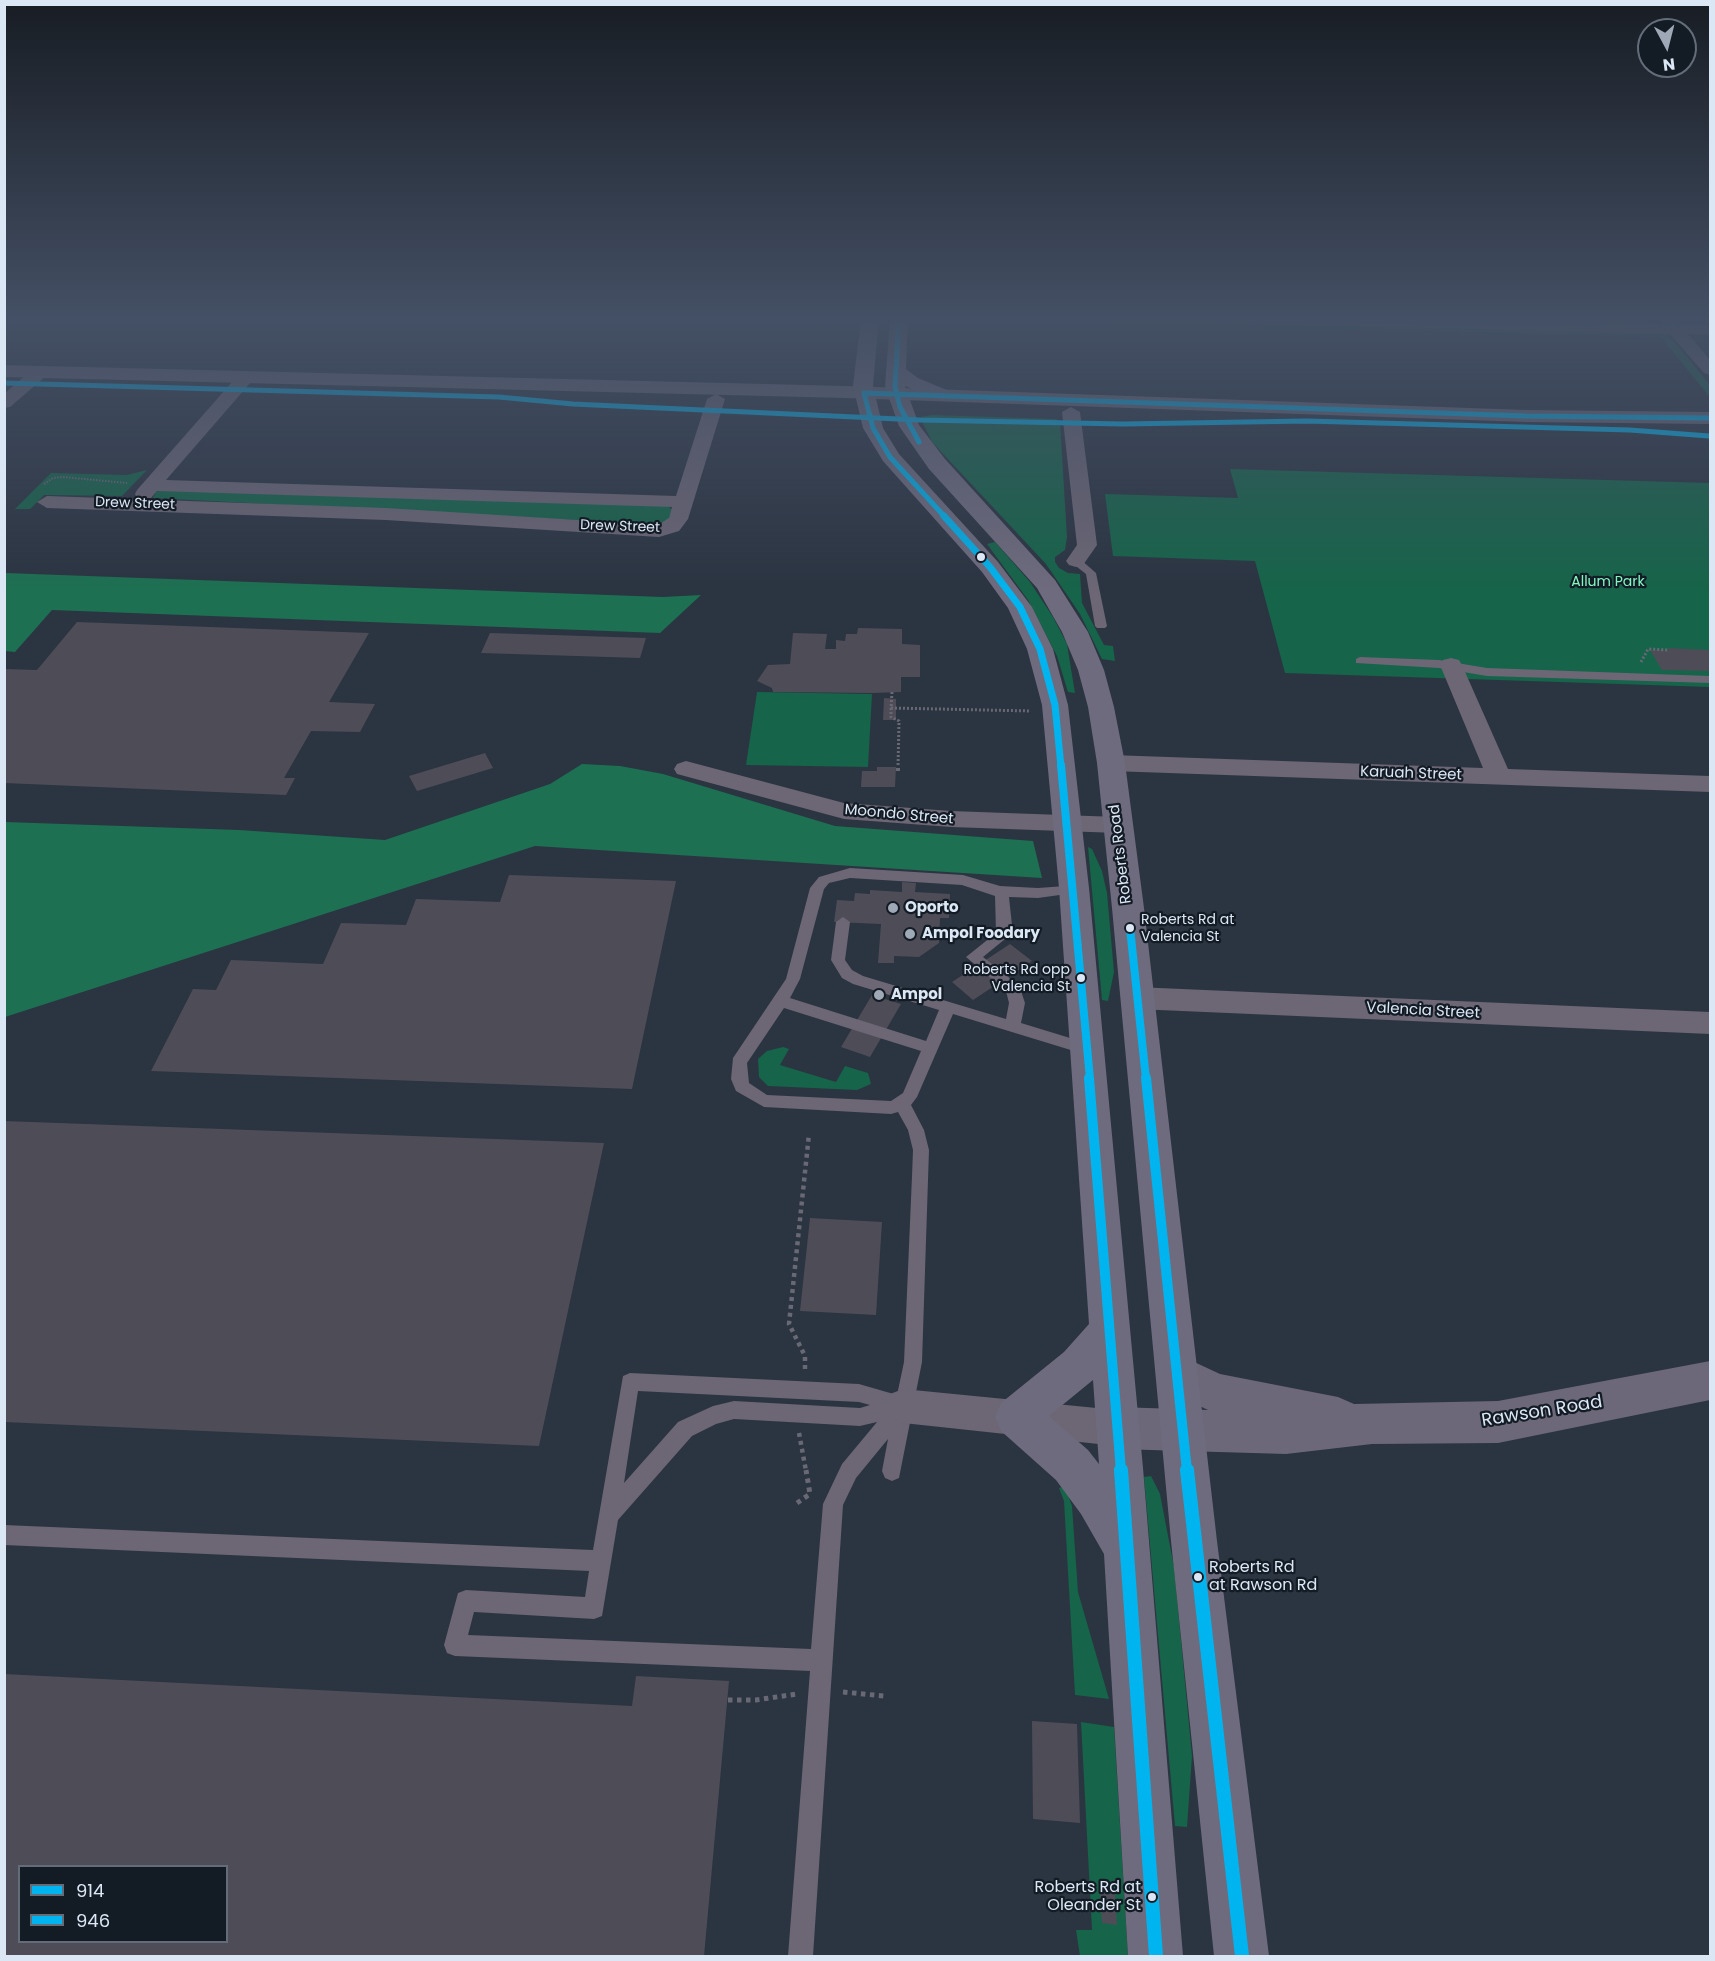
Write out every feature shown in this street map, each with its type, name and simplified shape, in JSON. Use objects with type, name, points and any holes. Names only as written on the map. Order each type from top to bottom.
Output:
[{"type":"highway","points":[[868,410],[873,428],[890,457],[990,567],[1020,607],[1040,649],[1055,705],[1074,888],[1087,1049],[1156,1956]]},
{"type":"highway","name":"Roberts Road","points":[[902,410],[920,443],[1047,585],[1076,632],[1091,670],[1111,763],[1182,1431],[1242,1956]]},
{"type":"highway","points":[[1108,1331],[1080,1366],[1016,1417],[1072,1465],[1097,1498],[1125,1545]]},
{"type":"main road","points":[[1032,410],[1071,412],[1267,410]]},
{"type":"main road","points":[[1325,410],[1710,418]]},
{"type":"main road","points":[[1631,418],[1710,424]]},
{"type":"main road","name":"Rawson Road","points":[[1176,1374],[1213,1392],[1239,1399],[1372,1424]]},
{"type":"main road","name":"Rawson Road","points":[[1117,1428],[1286,1433],[1372,1424],[1498,1422],[1710,1381]]},
{"type":"street","points":[[135,504],[217,410]]},
{"type":"street","points":[[682,502],[713,410]]},
{"type":"street","points":[[1071,412],[1087,545],[1084,554],[1076,561]]},
{"type":"street","name":"Drew Street","points":[[47,502],[386,514],[653,531],[666,529],[676,523],[682,502],[152,484]]},
{"type":"street","points":[[1451,665],[1499,777]]},
{"type":"street","name":"Karuah Street","points":[[1111,763],[1710,784]]},
{"type":"street","name":"Moondo Street","points":[[686,769],[844,812],[1118,825]]},
{"type":"street","name":"Valencia Street","points":[[1136,998],[1710,1023]]},
{"type":"street","points":[[903,1406],[1117,1428]]},
{"type":"lane","points":[[1076,561],[1091,573],[1101,626]]},
{"type":"lane","points":[[1360,661],[1451,665],[1487,672],[1710,680]]},
{"type":"lane","points":[[948,1007],[909,1097],[902,1104],[879,1108],[772,1102],[751,1095],[742,1087],[739,1078],[739,1062],[781,1001],[793,978],[813,898],[817,888],[824,880],[850,873],[963,879],[1002,892]]},
{"type":"lane","points":[[916,887],[1038,893],[1074,888]]},
{"type":"lane","points":[[1002,892],[1005,925],[1003,935],[973,957],[1011,987],[1016,995],[1017,1003],[1012,1027]]},
{"type":"lane","points":[[843,922],[838,960],[847,974],[858,980],[1087,1049]]},
{"type":"lane","points":[[781,1001],[930,1048]]},
{"type":"lane","points":[[892,1471],[914,1354],[921,1176],[921,1150],[916,1130],[902,1104]]},
{"type":"lane","points":[[820,1660],[455,1645],[466,1601],[594,1608],[630,1382],[859,1393],[903,1406]]},
{"type":"lane","points":[[607,1517],[685,1429],[713,1415],[734,1410],[860,1417],[903,1406]]},
{"type":"lane","points":[[800,1956],[833,1504],[849,1471],[903,1406]]},
{"type":"lane","points":[[4,1535],[601,1561]]},
{"type":"path","points":[[1632,678],[1648,649],[1668,650]]},
{"type":"path","points":[[891,692],[891,717],[899,721],[898,771]]},
{"type":"path","points":[[891,708],[1034,711]]},
{"type":"path","points":[[803,1390],[806,1356],[789,1324],[809,1134]]},
{"type":"path","points":[[797,1503],[810,1494],[799,1431],[801,1414]]},
{"type":"green space","points":[[932,415],[1056,419],[1060,422],[1067,537],[1065,550],[1055,557],[1055,562],[1059,568],[1068,573],[1080,574],[1082,603],[1104,645],[1113,646],[1115,661],[1102,659],[1080,614],[1046,564],[932,442],[920,417]]},
{"type":"green space","name":"Allum Park","points":[[1230,469],[1710,483],[1710,687],[1285,673],[1255,561],[1113,556],[1105,494],[1238,498]]},
{"type":"green space","points":[[147,470],[122,496],[44,495],[30,509],[15,509],[51,473],[127,475]]},
{"type":"green space","points":[[163,489],[668,506],[672,510],[668,521],[654,524],[153,498],[156,492]]},
{"type":"green space","points":[[995,542],[1030,582],[1053,617],[1067,644],[1075,693],[1068,692],[1057,656],[1028,600],[987,544]]},
{"type":"green space","points":[[5,573],[663,597],[701,595],[660,633],[52,610],[15,652],[5,651]]},
{"type":"green space","points":[[757,692],[872,694],[868,767],[746,765]]},
{"type":"green space","points":[[582,764],[620,766],[663,774],[835,826],[1033,841],[1042,878],[535,846],[5,1017],[5,822],[239,830],[385,840],[550,784]]},
{"type":"green space","points":[[1088,847],[1092,849],[1102,871],[1107,893],[1114,972],[1108,1001],[1102,1000]]},
{"type":"green space","points":[[783,1047],[789,1049],[780,1065],[836,1082],[845,1066],[868,1073],[871,1084],[857,1090],[768,1086],[759,1077],[758,1059],[767,1051]]},
{"type":"green space","points":[[1151,1476],[1160,1494],[1174,1567],[1192,1756],[1187,1827],[1175,1826],[1144,1477]]},
{"type":"green space","points":[[1065,1486],[1072,1506],[1078,1592],[1109,1699],[1075,1695],[1064,1501],[1059,1488]]},
{"type":"green space","points":[[1081,1722],[1114,1727],[1128,1956],[1080,1956],[1076,1930],[1092,1930]]},
{"type":"building","points":[[77,622],[369,633],[329,702],[375,704],[360,732],[311,731],[284,778],[295,778],[286,795],[4,783],[4,669],[37,670]]},
{"type":"building","points":[[858,628],[902,629],[902,644],[920,645],[920,677],[901,677],[901,692],[873,693],[773,692],[772,688],[757,681],[768,665],[790,664],[793,633],[827,634],[825,649],[836,649],[836,640],[845,641],[846,634],[857,634]]},
{"type":"building","points":[[490,633],[646,638],[640,658],[481,653]]},
{"type":"building","points":[[1668,648],[1710,650],[1710,671],[1662,670],[1650,650],[1669,650]]},
{"type":"building","points":[[884,698],[896,699],[896,720],[883,720]]},
{"type":"building","points":[[485,753],[493,768],[417,791],[409,776]]},
{"type":"building","points":[[877,767],[896,767],[895,787],[861,787],[862,771],[877,771]]},
{"type":"building","points":[[509,875],[676,881],[632,1089],[151,1071],[193,989],[216,990],[231,960],[323,964],[341,923],[406,925],[416,899],[500,902]]},
{"type":"building","points":[[902,882],[916,883],[915,892],[950,894],[949,918],[940,918],[939,943],[919,957],[894,956],[894,963],[878,963],[881,924],[834,922],[837,900],[854,901],[855,893],[870,894],[870,890],[902,892]]},
{"type":"building","points":[[1010,944],[1032,961],[973,1000],[952,982]]},
{"type":"building","points":[[872,995],[901,1004],[870,1057],[841,1047]]},
{"type":"building","points":[[4,1121],[604,1143],[539,1446],[4,1422]]},
{"type":"building","points":[[810,1218],[882,1222],[876,1315],[800,1311]]},
{"type":"building","points":[[4,1674],[632,1706],[636,1676],[729,1681],[704,1956],[4,1956]]},
{"type":"building","points":[[1032,1721],[1077,1724],[1080,1823],[1033,1819]]},
{"type":"building","points":[[1100,1893],[1115,1894],[1117,1925],[1102,1923]]},
{"type":"transit line","name":"946","points":[[693,410],[920,420],[1123,424],[1307,421],[1630,430],[1709,436]]},
{"type":"transit line","name":"914","points":[[868,410],[873,428],[890,457],[990,567],[1020,607],[1040,649],[1055,705],[1074,888],[1121,1468],[1156,1956]]},
{"type":"transit line","name":"914","points":[[901,410],[919,442]]},
{"type":"transit line","name":"914","points":[[1339,410],[1526,416],[1710,418]]},
{"type":"transit line","name":"914","points":[[1130,928],[1194,1541],[1242,1956]]},
{"type":"place","name":"Oporto","points":[[893,908]]},
{"type":"place","name":"Roberts Rd at Valencia St","points":[[1130,928]]},
{"type":"place","name":"Ampol Foodary","points":[[910,934]]},
{"type":"place","name":"Roberts Rd opp Valencia St","points":[[1081,978]]},
{"type":"place","name":"Ampol","points":[[879,995]]},
{"type":"place","name":"Roberts Rd at Rawson Rd","points":[[1198,1577]]},
{"type":"place","name":"Roberts Rd at Oleander St","points":[[1152,1897]]}]
